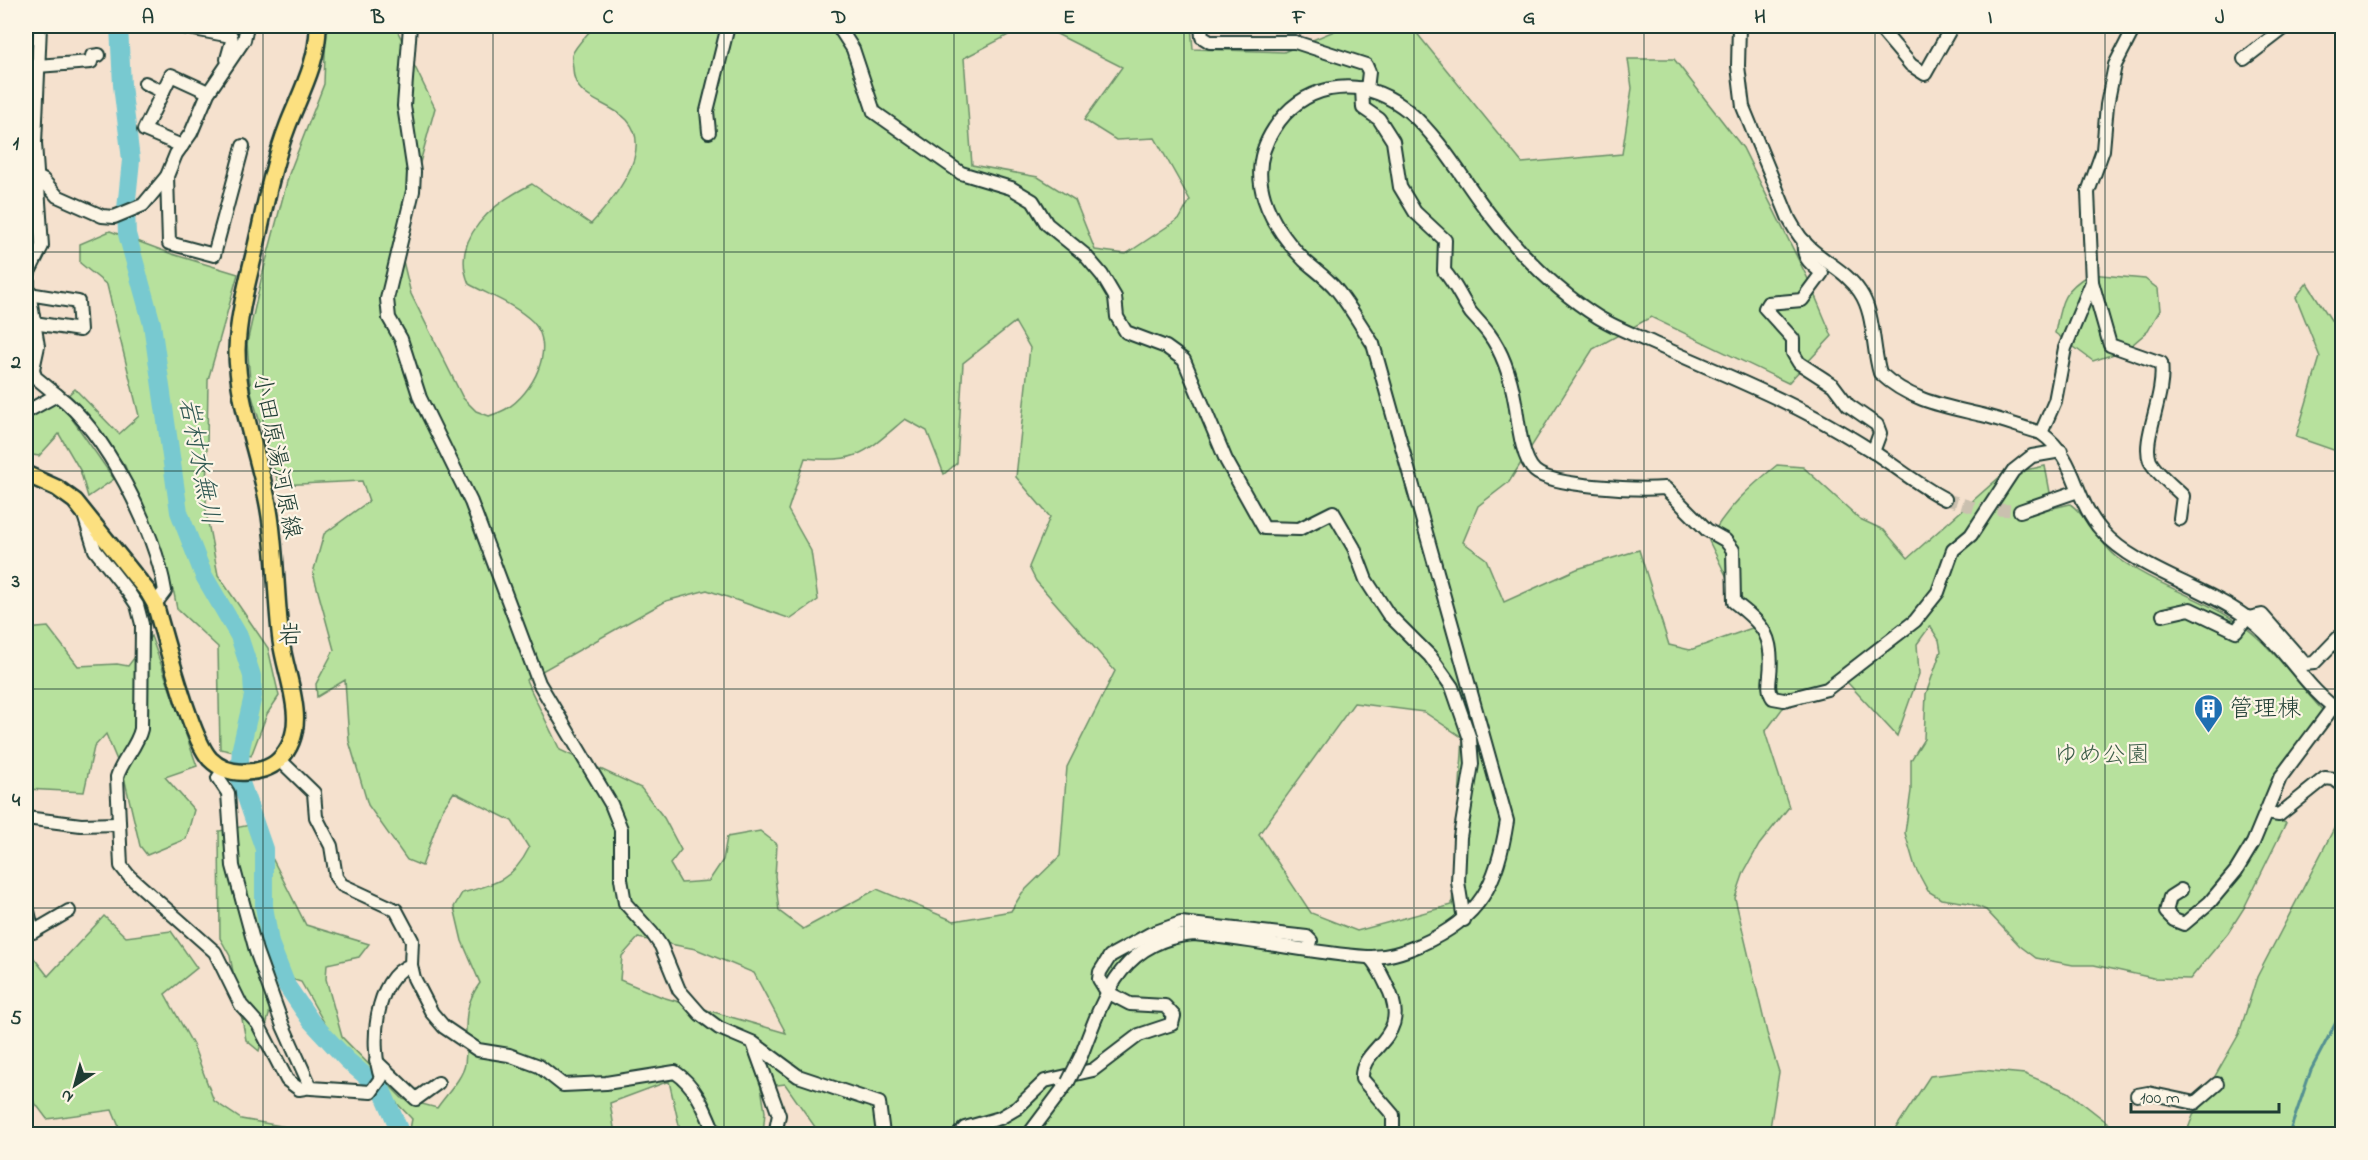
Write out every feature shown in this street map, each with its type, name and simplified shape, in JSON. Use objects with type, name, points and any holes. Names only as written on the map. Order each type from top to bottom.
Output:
[{"type":"main road","name":"小田原湯河原線","points":[[279,759],[292,740],[295,712],[281,644],[270,516],[240,384],[237,350],[246,290],[274,168],[312,67],[318,42],[318,26]]},
{"type":"main road","points":[[29,478],[57,488],[82,508],[155,604],[195,732],[211,760],[228,770],[250,772],[269,767],[279,759]]},
{"type":"street","points":[[40,26],[34,143],[42,246],[28,274],[38,346],[33,369],[35,377],[73,406],[115,465],[151,537],[162,568],[165,591],[155,604]]},
{"type":"street","points":[[178,26],[231,36],[232,41],[227,58],[229,62]]},
{"type":"street","points":[[37,177],[43,180],[57,196],[102,216],[114,217],[136,209],[151,199],[167,176],[208,92],[244,40],[247,26]]},
{"type":"street","points":[[410,26],[404,106],[414,172],[413,191],[387,299],[389,318],[401,339],[420,398],[471,502],[539,683],[611,804],[621,829],[621,879],[625,903],[661,946],[671,975],[688,1002],[719,1028],[752,1042],[798,1076],[879,1103],[883,1134]]},
{"type":"street","points":[[709,132],[707,111],[728,26]]},
{"type":"street","points":[[837,26],[853,49],[874,112],[960,173],[1011,188],[1033,201],[1047,224],[1085,255],[1102,276],[1115,297],[1117,317],[1126,332],[1166,347],[1184,360],[1226,460],[1264,528],[1299,529],[1333,512],[1354,548],[1366,580],[1388,614],[1430,656],[1452,687],[1470,739],[1472,764],[1460,837],[1458,882],[1464,920]]},
{"type":"street","points":[[1201,26],[1202,37],[1210,42],[1295,42],[1366,65],[1369,72],[1364,88],[1363,108],[1379,119],[1393,141],[1400,187],[1415,212],[1444,240],[1444,271],[1459,288],[1470,312],[1490,335],[1506,367],[1514,394],[1522,445],[1531,466],[1546,478],[1634,490],[1665,488],[1707,531],[1725,540],[1733,550],[1735,557],[1734,602],[1757,620],[1769,642],[1771,660],[1768,687],[1773,698],[1784,700],[1827,689],[1915,621],[1938,592],[1953,550],[1971,535],[2013,471],[2032,456],[2061,451]]},
{"type":"street","points":[[1740,26],[1739,76],[1743,107],[1789,219],[1804,241],[1852,280],[1862,293],[1867,306],[1880,373],[1908,395],[1940,407],[1983,415],[2041,433],[2061,451],[2072,468],[2087,513],[2120,548],[2212,594],[2247,617],[2338,710],[2280,778],[2250,850],[2236,871],[2210,902],[2184,924],[2174,920],[2166,912],[2170,897],[2181,890]]},
{"type":"street","points":[[1878,26],[1911,65],[1924,74],[1952,26]]},
{"type":"street","points":[[2135,26],[2115,65],[2107,105],[2103,150],[2088,192],[2092,282],[2110,345],[2161,363],[2162,388],[2146,446],[2151,463],[2182,496],[2180,519]]},
{"type":"street","points":[[2244,59],[2287,26]]},
{"type":"street","points":[[37,66],[91,62],[92,56],[99,55]]},
{"type":"street","points":[[182,146],[144,130],[171,75],[208,92]]},
{"type":"street","points":[[145,83],[163,92]]},
{"type":"street","points":[[1029,1134],[1068,1082],[1107,992],[1130,959],[1155,941],[1174,935],[1220,936],[1369,957],[1400,953],[1433,939],[1464,920],[1490,886],[1503,847],[1507,821],[1373,344],[1336,289],[1303,258],[1274,224],[1259,189],[1260,164],[1269,137],[1290,108],[1310,95],[1324,90],[1364,88],[1392,99],[1410,112],[1443,149],[1490,216],[1555,287],[1600,318],[1787,403],[1873,452],[1946,499]]},
{"type":"street","points":[[167,176],[169,243],[213,255],[243,146]]},
{"type":"street","points":[[1804,241],[1802,252],[1822,273],[1802,300],[1768,303],[1765,308],[1793,339],[1793,353],[1799,363],[1833,385],[1848,405],[1877,425],[1880,433],[1873,452]]},
{"type":"street","points":[[2041,433],[2055,401],[2065,348],[2092,282]]},
{"type":"street","points":[[29,294],[78,303],[80,330],[34,322]]},
{"type":"street","points":[[26,412],[57,394]]},
{"type":"street","points":[[2020,511],[2078,491]]},
{"type":"street","points":[[82,508],[95,550],[137,605],[142,624],[141,729],[138,742],[119,770],[117,825],[121,866],[129,876],[215,952],[225,967],[236,996],[258,1024],[287,1080],[298,1089],[311,1087],[371,1092],[381,1078],[374,1044],[385,992],[399,971],[411,965]]},
{"type":"street","points":[[2163,615],[2190,609],[2236,631],[2247,617],[2262,615],[2305,664],[2314,663],[2343,634]]},
{"type":"street","points":[[279,759],[314,793],[316,817],[331,846],[336,877],[342,885],[396,910],[412,940],[411,965],[414,978],[432,1013],[444,1027],[484,1051],[509,1055],[539,1066],[563,1085],[630,1080],[675,1072],[690,1082],[696,1091],[715,1134]]},
{"type":"street","points":[[228,770],[218,778],[228,793],[233,866],[270,992],[311,1087]]},
{"type":"street","points":[[2265,813],[2279,815],[2325,778],[2334,779],[2343,785]]},
{"type":"street","points":[[26,818],[81,825],[117,825]]},
{"type":"street","points":[[26,903],[33,932],[69,911]]},
{"type":"street","points":[[959,1134],[965,1128],[1000,1118],[1017,1108],[1045,1081],[1093,1070],[1139,1035],[1168,1027],[1174,1020],[1171,1010],[1165,1006],[1130,1004],[1107,992],[1100,979],[1100,972],[1110,956],[1150,934],[1181,923],[1306,937],[1311,941],[1309,948]]},
{"type":"street","points":[[1369,957],[1375,963],[1394,998],[1396,1016],[1392,1028],[1365,1066],[1362,1079],[1393,1115],[1393,1134]]},
{"type":"street","points":[[752,1042],[779,1115],[775,1134]]},
{"type":"street","points":[[376,1061],[416,1099],[438,1083]]},
{"type":"street","points":[[2137,1095],[2148,1093],[2195,1103],[2217,1084]]},
{"type":"green space","points":[[26,26],[32,26],[28,108],[31,157],[26,170]]},
{"type":"green space","name":"ゆめ公園","points":[[326,26],[395,26],[435,108],[407,210],[403,261],[411,294],[463,398],[476,411],[489,416],[506,409],[525,393],[538,370],[543,344],[540,333],[526,316],[511,305],[469,284],[464,267],[465,251],[470,236],[491,211],[532,184],[591,224],[619,189],[633,160],[636,146],[634,132],[627,120],[586,94],[575,80],[572,55],[594,26],[1026,26],[964,58],[972,165],[1038,177],[1075,200],[1095,250],[1126,254],[1180,218],[1190,200],[1155,138],[1116,140],[1084,120],[1122,67],[1041,26],[1191,26],[1193,49],[1284,52],[1346,26],[1411,26],[1522,163],[1622,154],[1632,88],[1628,59],[1674,59],[1743,148],[1807,277],[1832,336],[1788,383],[1651,317],[1593,349],[1509,482],[1478,506],[1463,542],[1486,559],[1504,602],[1577,569],[1639,550],[1669,645],[1690,650],[1752,628],[1709,541],[1730,509],[1777,465],[1803,467],[1860,519],[1884,530],[1908,558],[2002,475],[2045,466],[2053,508],[2070,504],[2082,515],[2111,552],[2132,568],[2212,607],[2243,626],[2278,658],[2331,719],[2285,781],[2270,817],[2286,823],[2244,908],[2228,933],[2190,979],[2153,978],[2094,965],[2073,965],[2036,958],[2020,946],[1986,910],[1969,903],[1941,899],[1928,891],[1915,867],[1905,833],[1911,791],[1911,760],[1924,739],[1926,694],[1941,651],[1939,640],[1930,626],[1917,644],[1919,674],[1897,736],[1847,682],[1814,685],[1782,709],[1765,732],[1789,807],[1759,845],[1744,872],[1735,898],[1767,1033],[1779,1072],[1769,1134],[828,1134],[815,1127],[785,1084],[761,1087],[765,1112],[763,1134],[681,1134],[669,1081],[610,1103],[615,1134],[409,1134],[412,1119],[330,1033],[301,982],[273,973],[269,1015],[259,1051],[246,1040],[230,956],[220,938],[219,831],[255,824],[306,925],[369,944],[359,957],[327,964],[326,979],[342,1037],[403,1099],[437,1108],[464,1069],[467,1013],[473,993],[480,983],[462,941],[454,907],[462,893],[484,887],[509,874],[523,859],[529,848],[512,821],[454,792],[442,810],[422,866],[407,860],[368,805],[349,741],[345,680],[317,697],[316,684],[334,650],[313,573],[324,534],[369,501],[362,481],[279,485],[251,393],[247,343],[289,174],[324,84]],"holes":[[[1015,322],[1030,348],[1016,477],[1050,517],[1029,567],[1036,581],[1115,671],[1067,767],[1060,856],[1022,893],[1011,911],[954,921],[877,889],[803,929],[779,911],[775,876],[777,844],[760,831],[727,837],[723,860],[709,881],[681,883],[670,864],[681,850],[664,818],[641,788],[560,750],[526,680],[666,601],[707,590],[791,619],[818,600],[811,551],[788,510],[805,458],[850,457],[870,447],[905,419],[927,431],[944,474],[957,463],[963,363]],[[1354,703],[1424,712],[1463,738],[1452,905],[1357,931],[1311,913],[1259,834]],[[638,938],[696,949],[754,973],[786,1033],[662,997],[620,980],[622,956]]]},
{"type":"green space","points":[[110,231],[172,254],[238,274],[208,380],[206,512],[218,575],[268,648],[279,696],[267,714],[251,756],[220,749],[218,647],[177,609],[174,593],[125,466],[67,396],[75,389],[119,434],[139,416],[107,285],[80,263],[80,244]]},
{"type":"green space","points":[[2090,274],[2145,279],[2158,289],[2160,310],[2148,331],[2126,350],[2093,361],[2055,333],[2061,306],[2068,292]]},
{"type":"green space","points":[[2307,283],[2342,337],[2342,453],[2296,437],[2320,357],[2296,297]]},
{"type":"green space","points":[[26,401],[61,403],[114,479],[88,497],[80,470],[59,434],[39,456],[26,454]]},
{"type":"green space","points":[[48,627],[78,666],[117,664],[128,666],[151,636],[197,766],[165,777],[194,810],[186,839],[147,855],[140,846],[124,777],[106,734],[94,747],[84,792],[26,789],[26,629]]},
{"type":"green space","points":[[2342,817],[2342,1126],[2338,1134],[2186,1134],[2194,1113],[2239,1034],[2257,977]]},
{"type":"green space","points":[[104,916],[126,937],[171,931],[197,968],[165,994],[193,1045],[214,1101],[241,1119],[292,1128],[299,1134],[122,1134],[112,1110],[47,1119],[26,1091],[26,948],[48,976]]},
{"type":"green space","points":[[1982,1070],[2025,1074],[2068,1092],[2122,1134],[1892,1134],[1930,1076]]},
{"type":"waterway","name":"岩村水無川","points":[[119,26],[122,85],[131,160],[126,209],[127,234],[152,324],[179,512],[204,576],[239,636],[252,676],[253,696],[241,748],[239,777],[264,849],[264,906],[270,943],[287,986],[311,1021],[347,1060],[382,1090],[401,1134]]},
{"type":"waterway","points":[[2289,1134],[2311,1070],[2342,1011]]},
{"type":"tunnel","points":[[1945,499],[1976,508],[2020,511]]},
{"type":"place","name":"管理棟","points":[[2208,734]]},
{"type":"district","name":"岩","points":[[290,634]]}]
